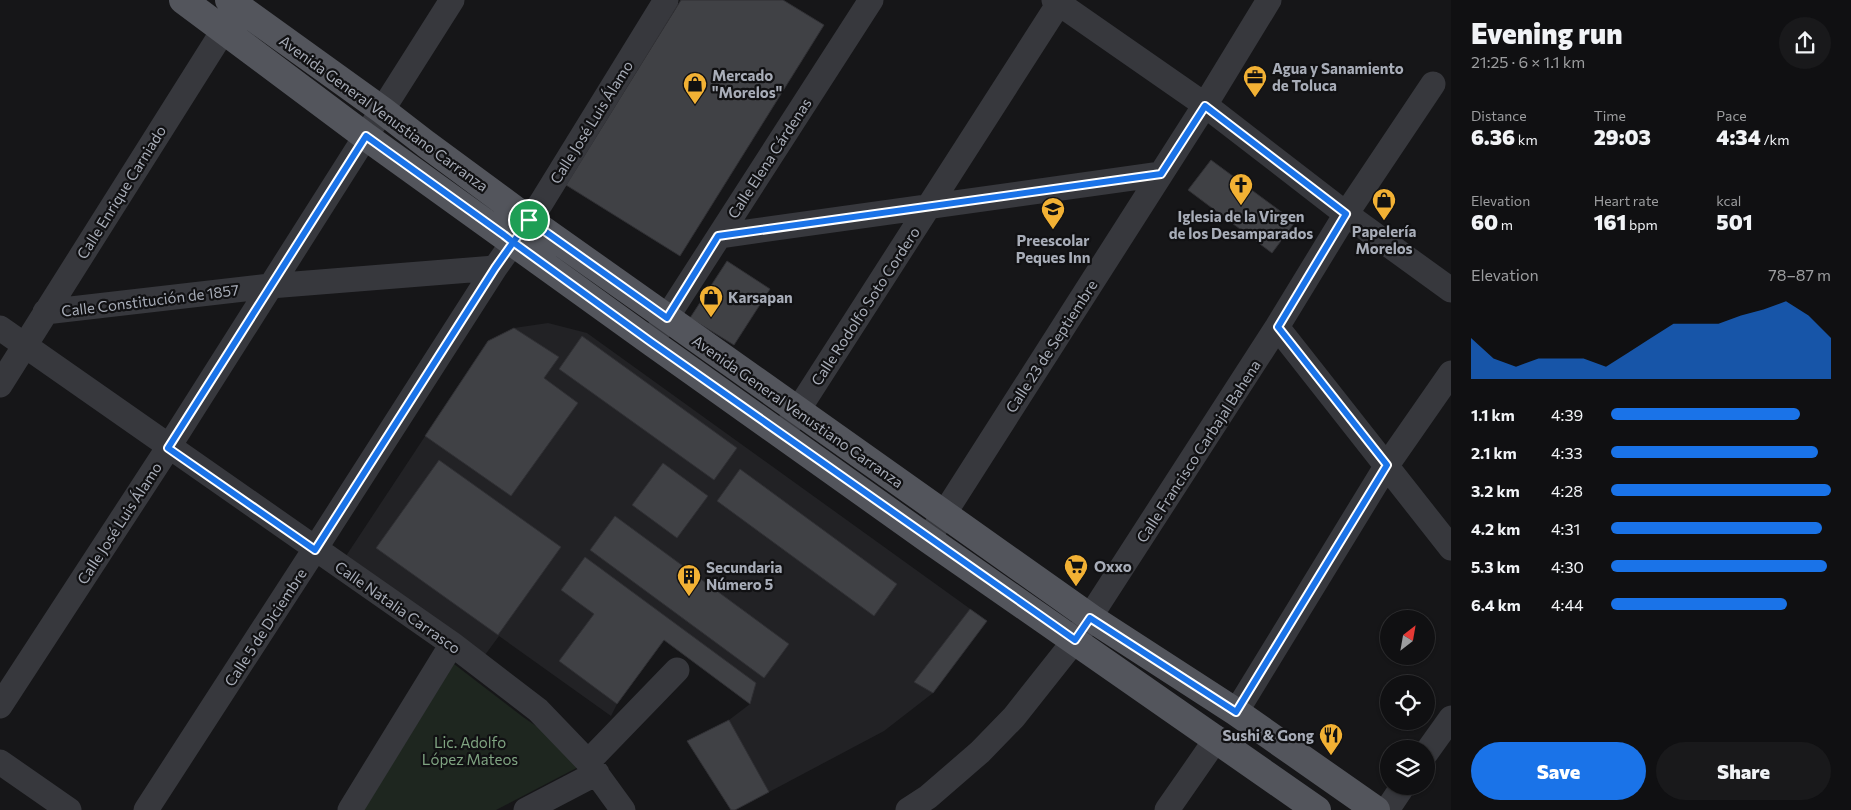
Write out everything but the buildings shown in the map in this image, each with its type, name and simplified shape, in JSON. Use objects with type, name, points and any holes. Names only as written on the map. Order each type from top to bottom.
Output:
[{"type":"main road","name":"Avenida General Venustiano Carranza","points":[[184,0],[234,9],[382,110],[529,220],[1090,618],[1236,712],[1376,810]]},
{"type":"main road","name":"Avenida General Venustiano Carranza","points":[[234,9],[366,136],[782,436],[1318,810]]},
{"type":"street","name":"Calle José Luis Álamo","points":[[0,706],[168,448],[452,0]]},
{"type":"street","name":"Calle José Luis Álamo","points":[[513,242],[529,220],[666,0]]},
{"type":"street","name":"Calle Elena Cárdenas","points":[[651,342],[871,0]]},
{"type":"street","name":"Calle 23 de Septiembre","points":[[928,539],[1205,106],[1269,0]]},
{"type":"street","points":[[1058,1],[1205,106],[1346,214],[1451,290]]},
{"type":"street","name":"Calle Rodolfo Soto Cordero","points":[[782,436],[930,206],[1058,1]]},
{"type":"street","name":"Calle Enrique Carniado","points":[[0,385],[234,9]]},
{"type":"street","name":"Calle Francisco Carbajal Bahena","points":[[908,810],[928,798],[980,752],[1014,716],[1075,640],[1278,327],[1346,214],[1433,84]]},
{"type":"street","points":[[718,236],[1161,174]]},
{"type":"street","name":"Calle 5 de Diciembre","points":[[146,810],[513,242]]},
{"type":"street","name":"Calle Constitución de 1857","points":[[45,312],[270,286],[495,268]]},
{"type":"street","points":[[1278,327],[1451,548]]},
{"type":"street","name":"Calle Natalia Carrasco","points":[[0,328],[168,448],[452,644],[538,710],[593,768],[623,810]]},
{"type":"street","points":[[1236,712],[1387,465],[1451,373]]},
{"type":"street","points":[[350,810],[452,644]]},
{"type":"street","points":[[526,810],[593,768],[677,670]]},
{"type":"street","points":[[1435,740],[1451,718]]},
{"type":"street","points":[[1167,810],[1217,738]]},
{"type":"street","points":[[0,762],[69,810]]},
{"type":"street","points":[[1387,810],[1397,795]]},
{"type":"shaded area","points":[[548,323],[587,333],[987,621],[933,693],[884,731],[735,810],[731,810],[687,741],[729,720],[750,704],[664,640],[617,704],[611,716],[499,636],[482,659],[342,562],[488,341],[514,328]]},
{"type":"green space","name":"Lic. Adolfo López Mateos","points":[[454,664],[523,717],[588,762],[496,810],[364,810]]},
{"type":"place","name":"Agua y Sanamiento de Toluca","points":[[1255,98]]},
{"type":"place","name":"Mercado \"Morelos\"","points":[[695,105]]},
{"type":"place","name":"Iglesia de la Virgen de los Desamparados","points":[[1241,206]]},
{"type":"place","name":"Papelería Morelos","points":[[1384,221]]},
{"type":"place","name":"Preescolar Peques Inn","points":[[1053,230]]},
{"type":"place","name":"Karsapan","points":[[711,318]]},
{"type":"place","name":"Oxxo","points":[[1076,587]]},
{"type":"place","name":"Secundaria Número 5","points":[[689,597]]},
{"type":"place","name":"Sushi & Gong","points":[[1331,756]]},
{"type":"route","points":[[529,220],[513,242],[495,268],[315,550],[168,448],[366,136],[504,235],[513,242],[651,342],[928,539],[1075,640],[1090,618],[1236,712],[1387,465],[1278,327],[1346,214],[1205,106],[1161,174],[718,236],[667,318],[529,220]]}]
